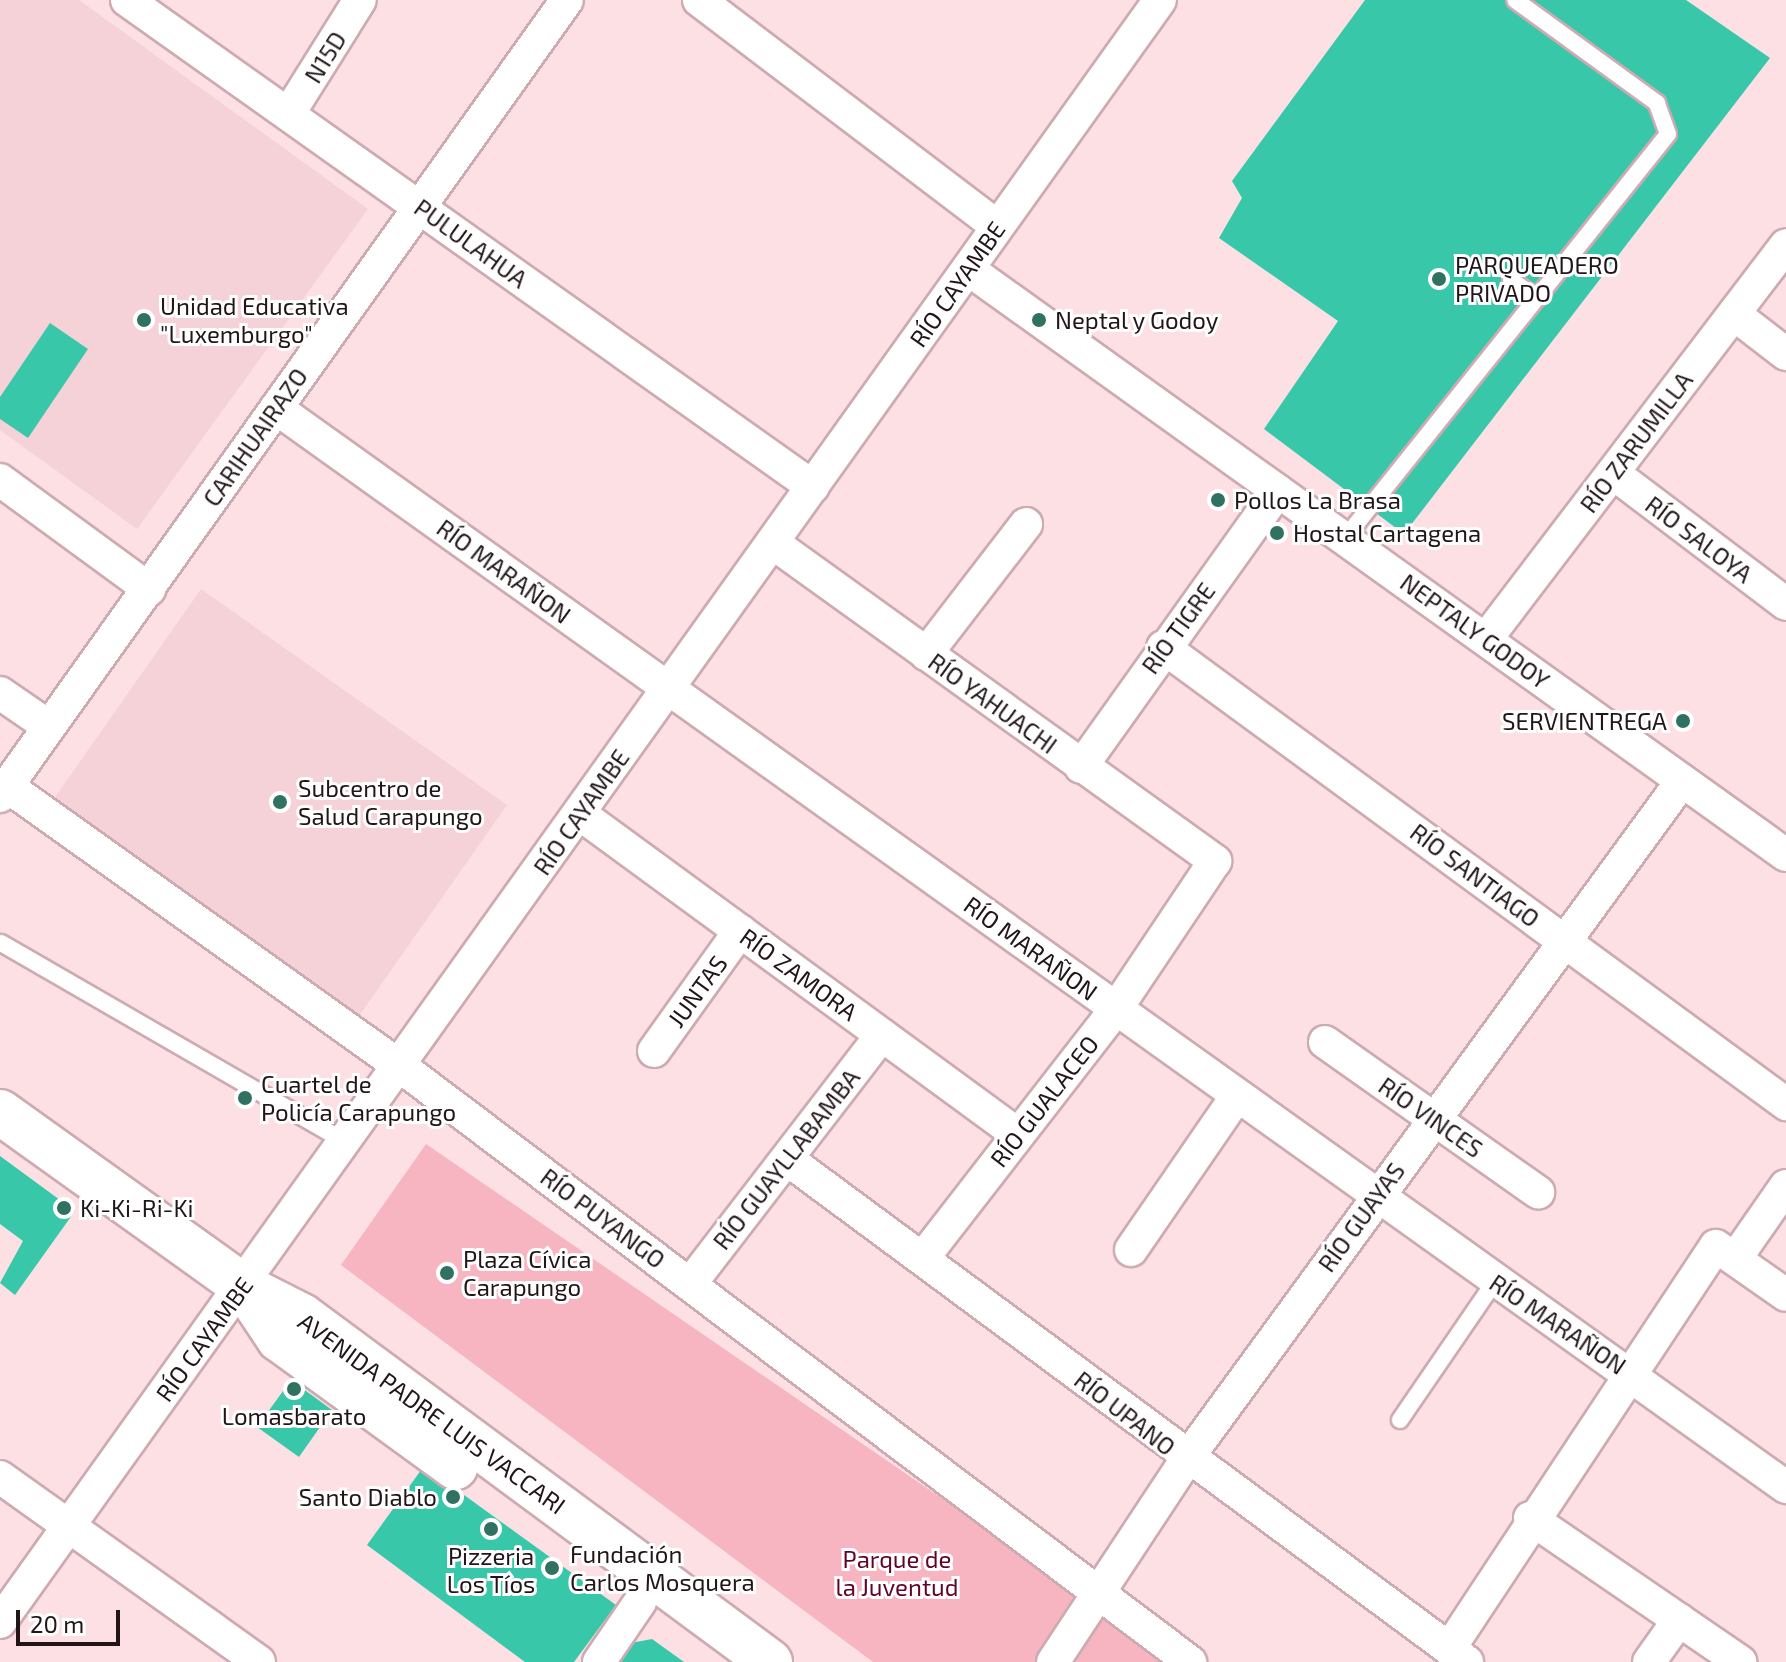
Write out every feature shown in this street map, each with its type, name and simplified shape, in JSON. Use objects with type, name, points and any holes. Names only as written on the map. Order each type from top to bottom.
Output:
[{"type":"main road","name":"AVENIDA PADRE LUIS VACCARI","points":[[0,1112],[243,1286],[302,1316],[770,1662]]},
{"type":"main road","name":"AVENIDA PADRE LUIS VACCARI","points":[[243,1286],[279,1339],[719,1662]]},
{"type":"street","name":"N15D","points":[[289,113],[360,0]]},
{"type":"street","name":"CARIHUAIRAZO","points":[[4,791],[567,0]]},
{"type":"street","points":[[699,0],[997,226]]},
{"type":"street","name":"RÍO CAYAMBE","points":[[0,1622],[1160,0]]},
{"type":"street","name":"PULULAHUA","points":[[146,5],[289,113],[813,487]]},
{"type":"street","name":"RÍO ZARUMILLA","points":[[1486,639],[1786,245]]},
{"type":"street","name":"NEPTALY GODOY","points":[[968,269],[1786,855]]},
{"type":"street","points":[[1734,314],[1786,354]]},
{"type":"street","name":"RÍO MARAÑON","points":[[276,408],[1786,1487]]},
{"type":"street","name":"RÍO SALOYA","points":[[1613,473],[1786,604]]},
{"type":"street","points":[[0,480],[149,589]]},
{"type":"street","name":"RÍO TIGRE","points":[[1081,767],[1163,647],[1278,491]]},
{"type":"street","points":[[926,654],[1026,524]]},
{"type":"street","name":"RÍO YAHUACHI","points":[[773,543],[1215,861]]},
{"type":"street","name":"RÍO SANTIAGO","points":[[1163,647],[1786,1104]]},
{"type":"street","points":[[0,693],[48,726]]},
{"type":"street","name":"RÍO GUAYAS","points":[[1053,1662],[1186,1460],[1563,939],[1682,781]]},
{"type":"street","name":"RÍO PUYANGO","points":[[4,791],[400,1066],[1190,1662]]},
{"type":"street","name":"RÍO ZAMORA","points":[[580,814],[1017,1134]]},
{"type":"street","name":"RÍO GUALACEO","points":[[923,1258],[1116,1009],[1215,861]]},
{"type":"street","name":"JUNTAS","points":[[654,1051],[740,931]]},
{"type":"street","name":"RÍO GUAYLLABAMBA","points":[[690,1284],[882,1035]]},
{"type":"street","name":"RÍO VINCES","points":[[1325,1042],[1538,1192]]},
{"type":"street","points":[[1131,1250],[1237,1096]]},
{"type":"street","name":"RÍO UPANO","points":[[787,1159],[923,1258],[1186,1460],[1458,1656]]},
{"type":"street","points":[[1458,1656],[1530,1518],[1630,1373],[1726,1253],[1786,1186]]},
{"type":"street","points":[[1726,1253],[1786,1295]]},
{"type":"street","points":[[0,1477],[259,1662]]},
{"type":"street","points":[[1530,1518],[1740,1662]]},
{"type":"street","points":[[599,1662],[640,1602]]},
{"type":"street","points":[[1649,1662],[1679,1620]]},
{"type":"lane","points":[[1345,538],[1668,134],[1657,103],[1515,0]]},
{"type":"lane","points":[[1511,280],[1537,298]]},
{"type":"lane","points":[[1,943],[345,1142]]},
{"type":"lane","points":[[1400,1420],[1495,1281]]},
{"type":"shaded area","name":"Unidad Educativa \"Luxemburgo\"","points":[[0,0],[79,0],[368,209],[137,529],[0,430]]},
{"type":"shaded area","name":"Subcentro de Salud Carapungo","points":[[201,589],[507,805],[359,1016],[53,800]]},
{"type":"green space","name":"Parque de la Juventud","points":[[426,1144],[1180,1662],[873,1662],[341,1265]]},
{"type":"building","name":"PARQUEADERO PRIVADO","points":[[1365,0],[1686,0],[1770,58],[1404,534],[1264,429],[1338,321],[1219,238],[1242,198],[1232,181]]},
{"type":"building","points":[[50,323],[88,349],[28,438],[0,419],[0,397]]},
{"type":"building","points":[[0,1156],[75,1211],[15,1295],[0,1283],[23,1241],[0,1224]]},
{"type":"building","points":[[291,1380],[332,1410],[299,1457],[257,1427]]},
{"type":"building","points":[[424,1466],[616,1605],[574,1662],[525,1662],[367,1545]]},
{"type":"building","points":[[652,1639],[684,1662],[617,1662],[631,1643]]},
{"type":"place","name":"PARQUEADERO PRIVADO","points":[[1439,279]]},
{"type":"place","name":"Unidad Educativa \"Luxemburgo\"","points":[[144,320]]},
{"type":"place","name":"Neptal y Godoy","points":[[1039,320]]},
{"type":"place","name":"Pollos La Brasa","points":[[1218,500]]},
{"type":"place","name":"Hostal Cartagena","points":[[1277,533]]},
{"type":"place","name":"SERVIENTREGA","points":[[1683,721]]},
{"type":"place","name":"Subcentro de Salud Carapungo","points":[[280,802]]},
{"type":"place","name":"Cuartel de Policía Carapungo","points":[[245,1098]]},
{"type":"place","name":"Ki-Ki-Ri-Ki","points":[[64,1208]]},
{"type":"place","name":"Plaza Cívica Carapungo","points":[[447,1273]]},
{"type":"place","name":"Lomasbarato","points":[[294,1389]]},
{"type":"place","name":"Santo Diablo","points":[[453,1497]]},
{"type":"place","name":"Pizzeria Los Tíos","points":[[491,1529]]},
{"type":"place","name":"Fundación Carlos Mosquera","points":[[552,1568]]}]
